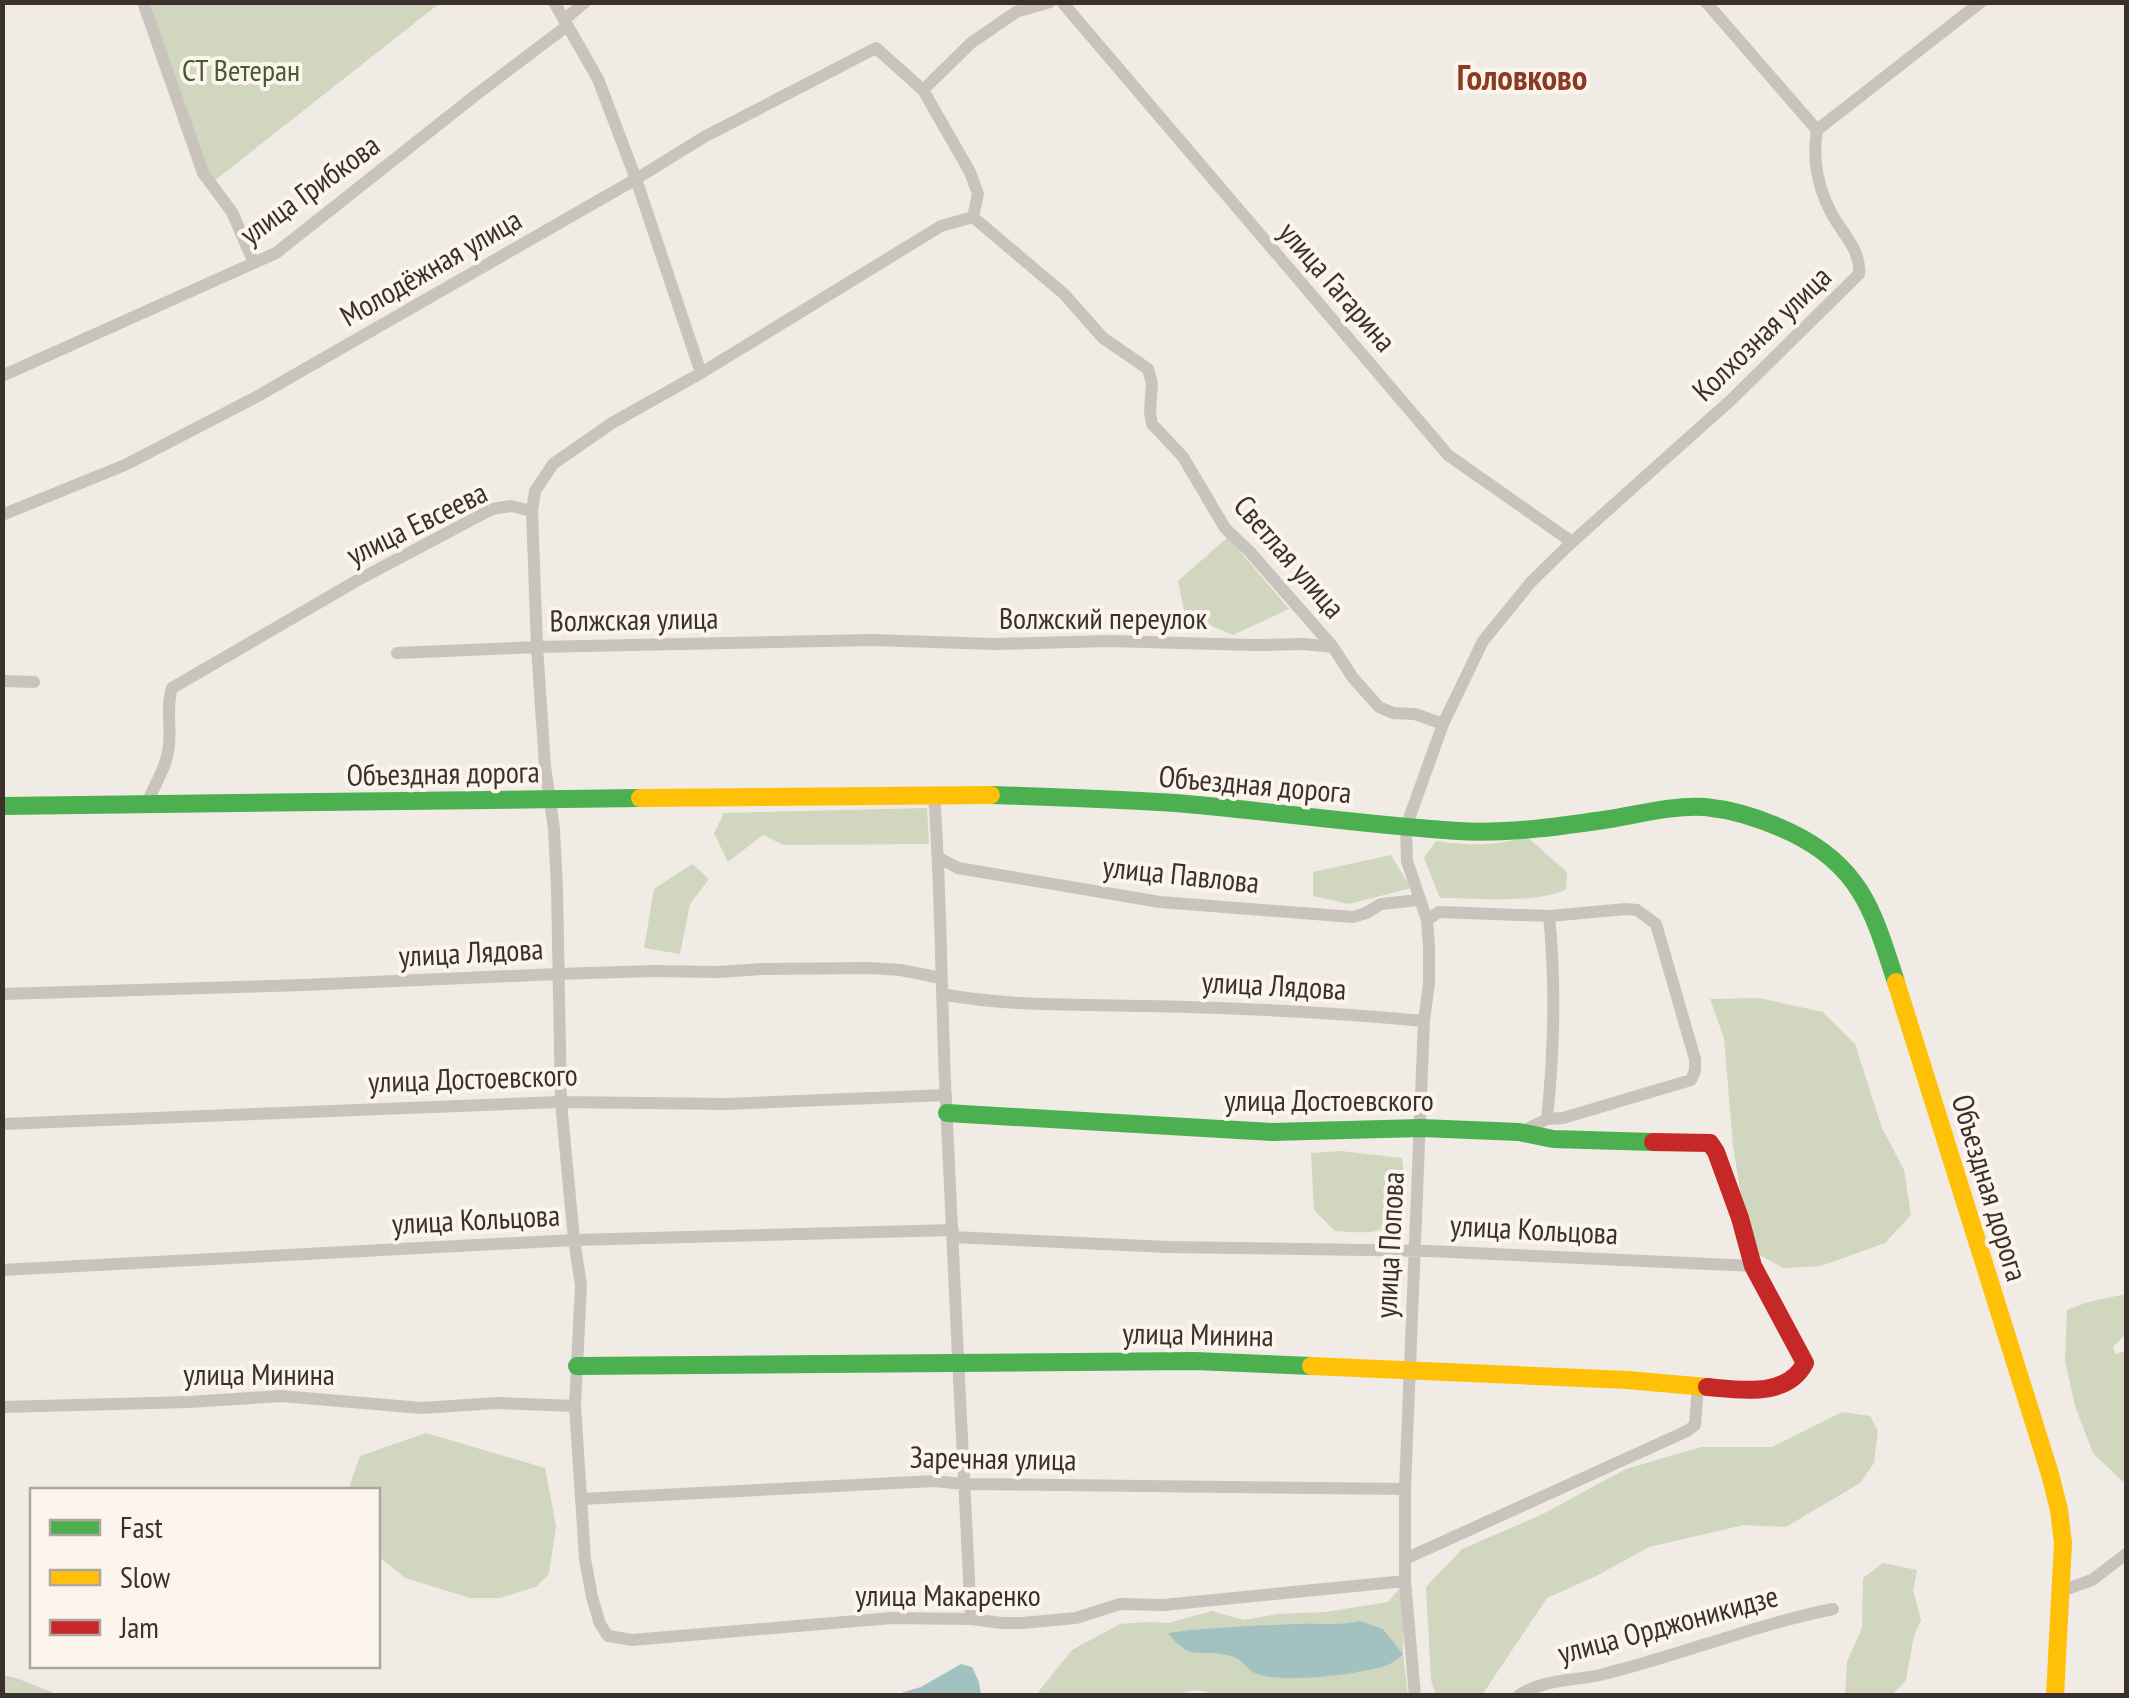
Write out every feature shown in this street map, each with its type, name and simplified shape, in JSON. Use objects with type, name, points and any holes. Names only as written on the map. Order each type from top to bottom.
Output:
[{"type":"main road","name":"Объездная дорога","points":[[2,806],[934,794],[1185,804],[1461,831],[1550,828],[1703,807],[1739,812],[1794,834],[1822,850],[1842,868],[1861,890],[1878,926],[2050,1474],[2063,1543],[2055,1696]]},
{"type":"main road","name":"улица Достоевского","points":[[947,1104],[1272,1132],[1421,1128],[1520,1132],[1553,1139],[1610,1142],[1710,1143],[1740,1218],[1753,1266]]},
{"type":"main road","name":"улица Минина","points":[[578,1366],[1195,1361],[1409,1369],[1742,1390],[1786,1385],[1806,1363],[1753,1266]]},
{"type":"street","points":[[142,2],[202,173],[232,212],[254,263]]},
{"type":"street","points":[[554,2],[598,79],[701,373]]},
{"type":"street","name":"улица Грибкова","points":[[2,376],[276,253],[565,23],[585,2]]},
{"type":"street","points":[[972,217],[978,194],[976,184],[923,90],[970,43],[1016,12],[1050,2]]},
{"type":"street","name":"улица Гагарина","points":[[1062,2],[1448,456],[1572,542]]},
{"type":"street","points":[[1706,2],[1817,130],[1981,2]]},
{"type":"street","name":"Молодёжная улица","points":[[2,515],[125,465],[256,397],[704,137],[876,48],[923,90]]},
{"type":"street","name":"Колхозная улица","points":[[1406,828],[1443,724],[1483,641],[1531,582],[1732,400],[1860,274],[1853,246],[1823,198],[1814,152],[1817,130]]},
{"type":"street","name":"улица Евсеева","points":[[146,804],[167,757],[172,688],[358,580],[492,509],[511,506],[532,510],[535,490],[553,464],[612,424],[942,226],[972,217]]},
{"type":"street","name":"Светлая улица","points":[[972,217],[1064,294],[1102,338],[1148,369],[1152,424],[1183,457],[1224,528],[1333,647],[1353,678],[1380,708],[1443,724]]},
{"type":"street","points":[[532,510],[537,647],[557,888],[561,1102],[581,1284],[575,1406],[581,1498]]},
{"type":"street","name":"Волжский переулок","points":[[873,640],[1333,647]]},
{"type":"street","name":"Волжская улица","points":[[397,653],[873,640]]},
{"type":"street","points":[[2,681],[34,682]]},
{"type":"street","points":[[934,794],[971,1618]]},
{"type":"street","name":"улица Попова","points":[[1406,828],[1408,862],[1426,920],[1429,983],[1424,1021],[1405,1489],[1405,1581],[1415,1696]]},
{"type":"street","name":"улица Павлова","points":[[939,858],[958,868],[1160,902],[1353,917],[1381,904],[1419,900]]},
{"type":"street","points":[[1426,920],[1439,912],[1549,916],[1637,910],[1656,924],[1695,1059],[1691,1080],[1563,1118],[1547,1119],[1520,1132]]},
{"type":"street","points":[[1547,1119],[1553,1009],[1549,916]]},
{"type":"street","name":"улица Лядова","points":[[2,994],[558,974],[870,968],[941,978]]},
{"type":"street","name":"улица Лядова","points":[[942,994],[993,1002],[1298,1011],[1424,1021]]},
{"type":"street","name":"улица Достоевского","points":[[2,1124],[561,1102],[947,1104]]},
{"type":"street","name":"улица Кольцова","points":[[2,1270],[574,1240],[953,1234],[1167,1246],[1415,1251],[1753,1266]]},
{"type":"street","points":[[1405,1558],[1687,1431],[1695,1425],[1698,1385]]},
{"type":"street","name":"улица Минина","points":[[2,1407],[280,1396],[422,1408],[496,1403],[575,1406]]},
{"type":"street","name":"Заречная улица","points":[[581,1498],[934,1481],[1405,1489]]},
{"type":"street","name":"улица Макаренко","points":[[581,1498],[585,1560],[600,1624],[608,1636],[632,1640],[892,1618],[971,1618],[1022,1623],[1076,1618],[1120,1604],[1163,1605],[1405,1581]]},
{"type":"street","points":[[2061,1591],[2092,1580],[2126,1554]]},
{"type":"street","name":"улица Орджоникидзе","points":[[1518,1696],[1534,1686],[1600,1675],[1787,1618],[1833,1609]]},
{"type":"green space","name":"СТ Ветеран","points":[[139,3],[440,3],[209,185]]},
{"type":"green space","points":[[1228,537],[1289,609],[1233,635],[1185,615],[1178,581]]},
{"type":"green space","points":[[927,808],[929,844],[783,845],[763,835],[728,862],[714,833],[724,813]]},
{"type":"green space","points":[[1527,837],[1567,872],[1566,889],[1540,897],[1440,898],[1424,858],[1436,841],[1482,844]]},
{"type":"green space","points":[[1391,855],[1411,888],[1349,904],[1313,896],[1313,872]]},
{"type":"green space","points":[[692,864],[709,879],[690,904],[680,954],[644,948],[654,889]]},
{"type":"green space","points":[[1759,998],[1823,1012],[1855,1044],[1882,1128],[1904,1170],[1911,1215],[1885,1243],[1821,1266],[1783,1268],[1756,1253],[1742,1202],[1733,1145],[1724,1038],[1710,999]]},
{"type":"green space","points":[[1341,1151],[1402,1158],[1405,1218],[1372,1232],[1335,1231],[1314,1210],[1311,1153]]},
{"type":"green space","points":[[2126,1294],[2126,1334],[2113,1347],[2115,1354],[2126,1351],[2123,1482],[2093,1453],[2075,1406],[2065,1361],[2067,1310]]},
{"type":"green space","points":[[1842,1412],[1870,1416],[1878,1431],[1874,1463],[1860,1483],[1786,1527],[1744,1525],[1649,1547],[1547,1598],[1482,1695],[1436,1695],[1431,1680],[1426,1587],[1462,1549],[1541,1515],[1626,1469],[1701,1447],[1772,1447]]},
{"type":"green space","points":[[426,1433],[545,1468],[556,1526],[549,1574],[536,1587],[500,1598],[470,1598],[405,1578],[380,1558],[380,1488],[349,1488],[360,1456]]},
{"type":"green space","points":[[1883,1563],[1917,1570],[1913,1590],[1921,1620],[1906,1680],[1892,1695],[1845,1695],[1847,1662],[1862,1628],[1863,1578]]},
{"type":"green space","points":[[1404,1583],[1403,1654],[1408,1695],[1225,1696],[1197,1690],[1165,1696],[1035,1696],[1072,1650],[1120,1624],[1168,1623],[1212,1611],[1244,1620],[1325,1612],[1388,1602]]},
{"type":"green space","points":[[3,1675],[52,1692],[53,1695],[3,1695]]},
{"type":"water","points":[[1360,1621],[1383,1629],[1403,1654],[1390,1664],[1362,1671],[1324,1677],[1269,1677],[1253,1672],[1231,1656],[1190,1652],[1168,1633],[1232,1627]]},
{"type":"water","points":[[961,1664],[972,1667],[981,1695],[894,1695],[921,1687]]},
{"type":"traffic: fast","points":[[991,795],[1187,804],[1478,832],[1557,826],[1683,807],[1727,810],[1792,833],[1835,861],[1850,877],[1872,914],[1896,982]]},
{"type":"traffic: fast","points":[[2,806],[640,798]]},
{"type":"traffic: fast","points":[[947,1113],[1272,1132],[1421,1128],[1519,1132],[1553,1139],[1653,1142]]},
{"type":"traffic: fast","points":[[577,1366],[1195,1361],[1311,1366]]},
{"type":"traffic: slow","points":[[640,798],[991,795]]},
{"type":"traffic: slow","points":[[1896,982],[2059,1510],[2063,1543],[2055,1696]]},
{"type":"traffic: slow","points":[[1311,1366],[1707,1387]]},
{"type":"traffic: jam","points":[[1653,1142],[1710,1143],[1740,1218],[1753,1266],[1805,1363],[1797,1374],[1775,1387],[1707,1387]]},
{"type":"district","name":"Головково","points":[[1522,78]]}]
